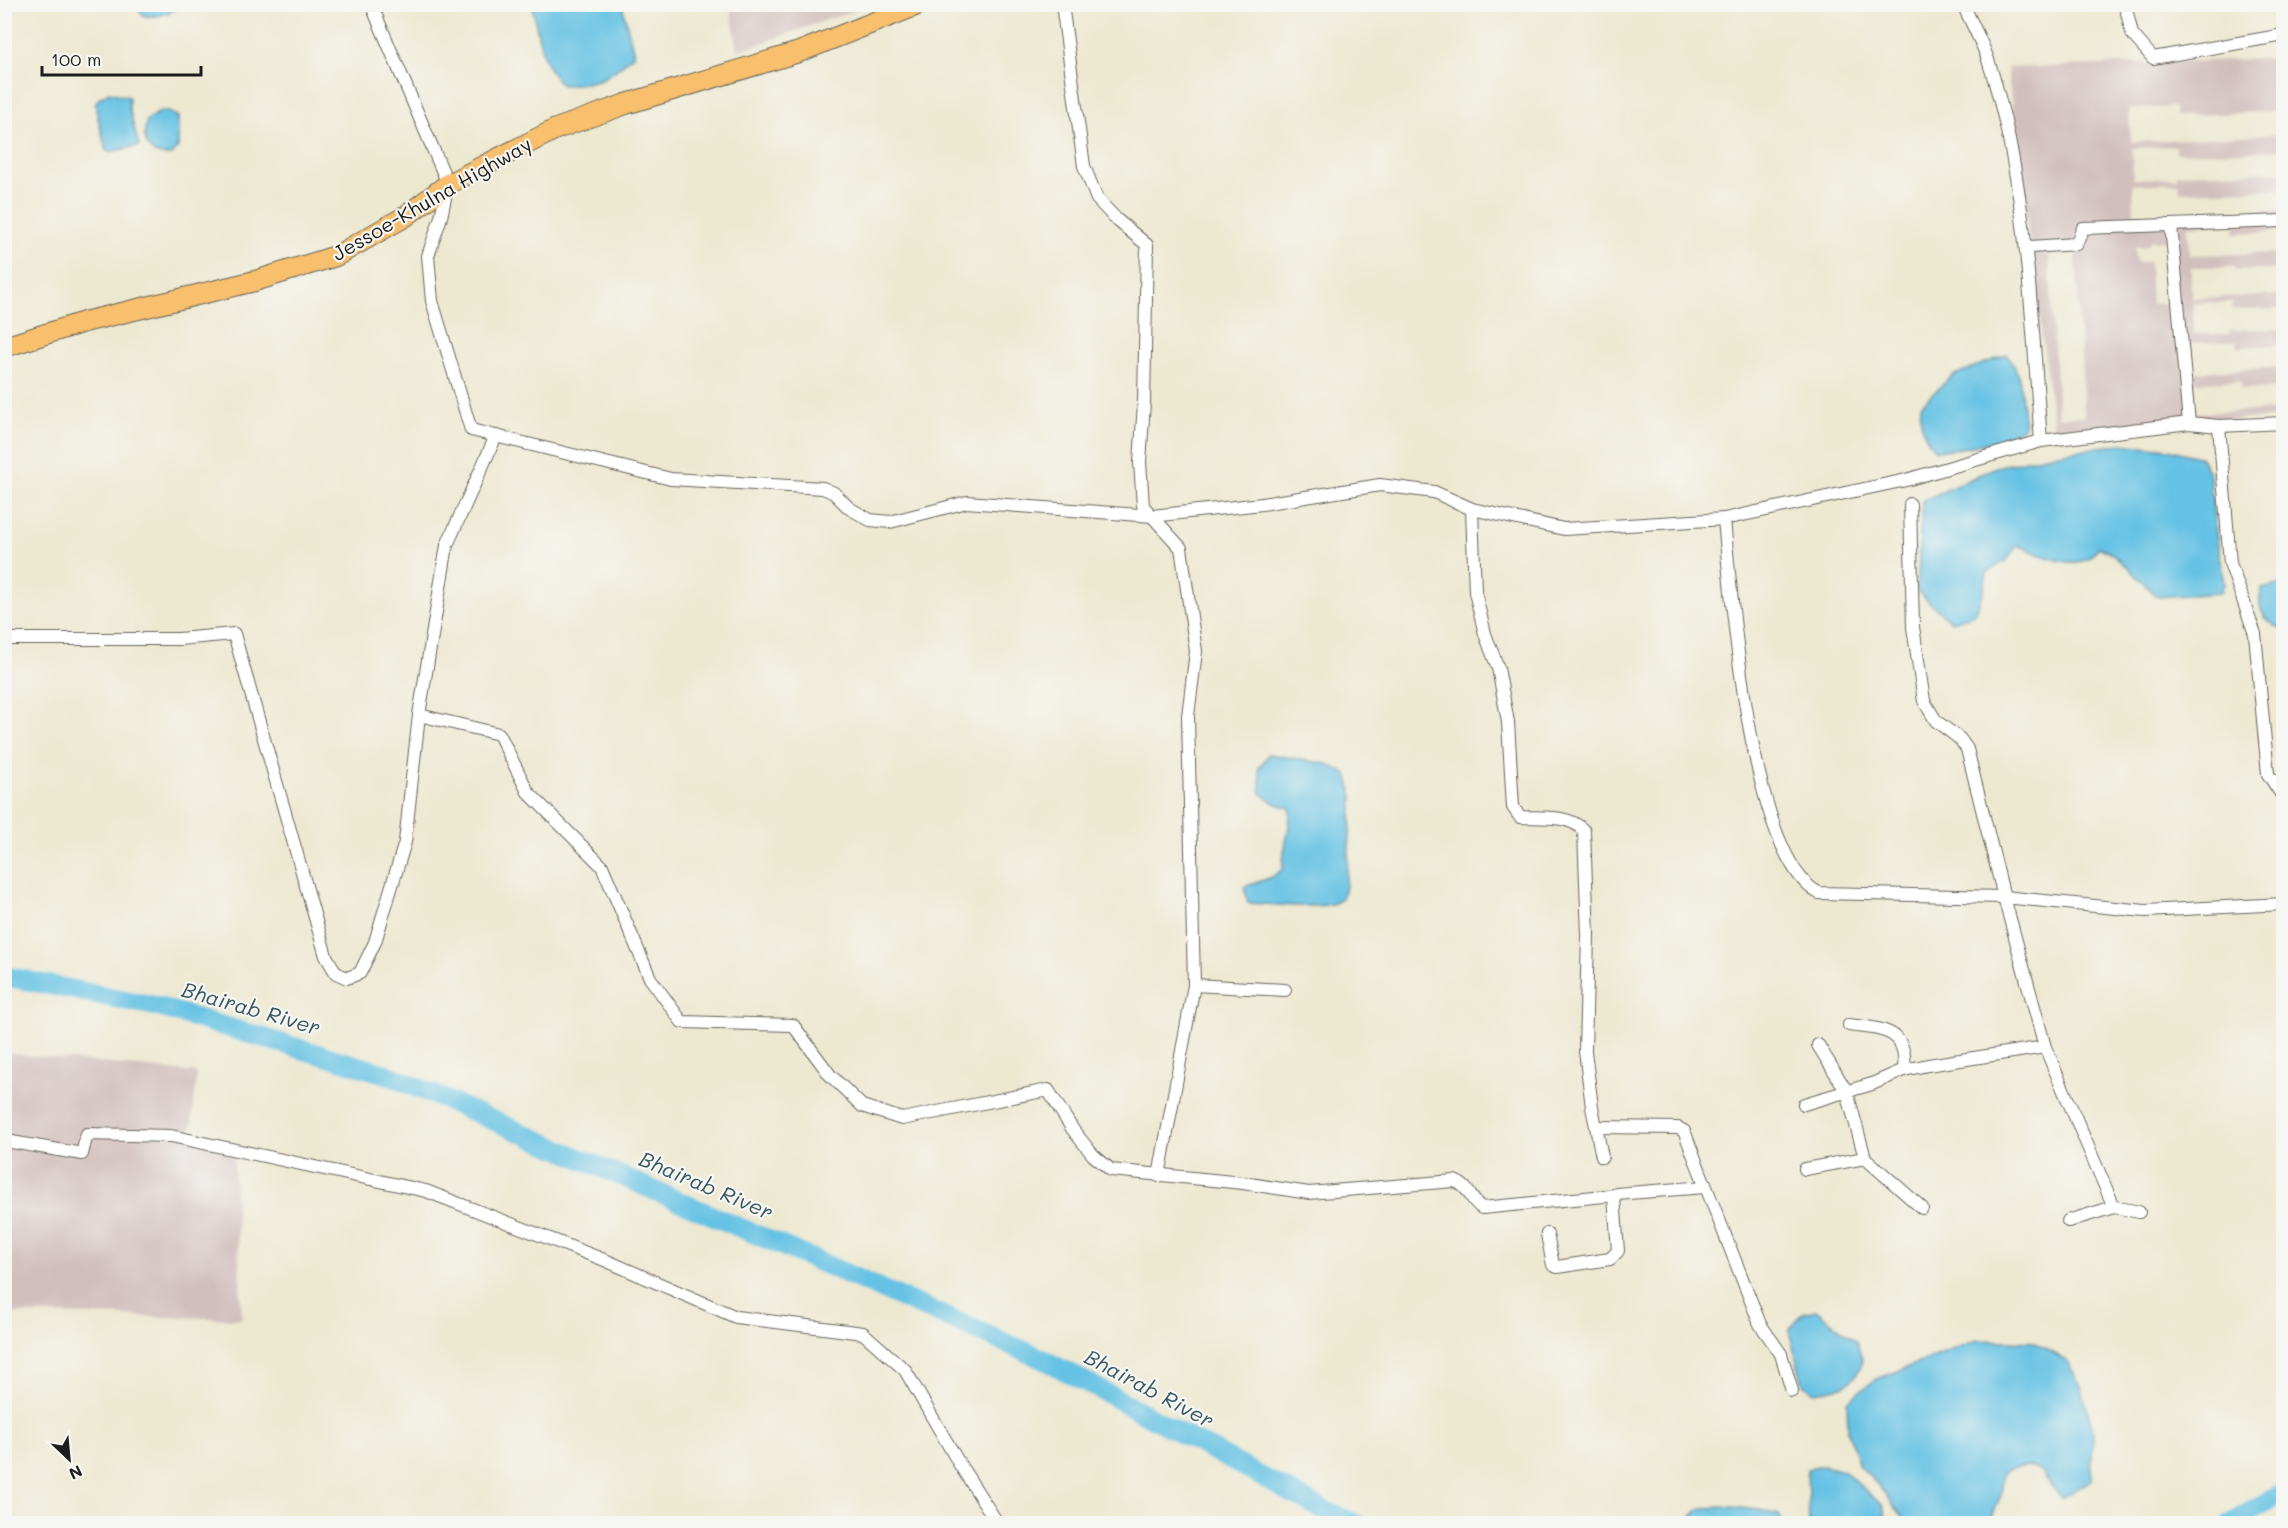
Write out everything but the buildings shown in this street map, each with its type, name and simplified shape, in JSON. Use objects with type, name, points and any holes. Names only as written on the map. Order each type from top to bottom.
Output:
[{"type":"highway","name":"Jessoe-Khulna Highway","points":[[4,347],[84,322],[255,281],[318,263],[345,252],[372,237],[420,207],[448,184],[527,143],[574,122],[799,52],[920,4]]},
{"type":"street","points":[[371,4],[448,184],[441,217],[428,256],[432,301],[471,430],[671,479],[823,488],[834,493],[849,508],[870,520],[890,522],[968,502],[1152,516],[1262,504],[1380,485],[1434,492],[1472,509],[1563,530],[1724,519],[1906,480],[2041,441],[2189,423],[2219,426],[2283,423]]},
{"type":"street","points":[[1062,4],[1084,166],[1097,199],[1117,220],[1147,245],[1144,403],[1140,462],[1143,506],[1181,548],[1196,651],[1188,716],[1194,985],[1160,1176]]},
{"type":"street","points":[[1963,4],[1989,61],[2011,145],[2026,250],[2041,441]]},
{"type":"street","points":[[2125,4],[2132,34],[2153,58],[2283,35]]},
{"type":"street","points":[[2030,247],[2076,244],[2083,228],[2283,221]]},
{"type":"street","points":[[2171,225],[2189,423]]},
{"type":"street","points":[[2219,426],[2230,563],[2255,634],[2268,774],[2283,798]]},
{"type":"street","points":[[4,639],[179,639],[234,634],[326,956],[336,973],[348,978],[360,973],[375,942],[405,842],[419,715],[447,545],[496,436]]},
{"type":"street","points":[[1910,504],[1913,627],[1924,701],[1936,721],[1960,738],[1967,749],[2045,1047],[2114,1207]]},
{"type":"street","points":[[1472,509],[1475,591],[1485,634],[1498,668],[1508,722],[1513,807],[1520,817],[1559,819],[1579,824],[1584,831],[1588,935],[1585,1051],[1592,1107],[1602,1156]]},
{"type":"street","points":[[1724,519],[1739,669],[1764,797],[1787,859],[1812,890],[1819,893],[2004,897],[2145,911],[2283,904]]},
{"type":"street","points":[[419,715],[499,734],[528,792],[602,866],[650,978],[682,1022],[794,1025],[830,1075],[862,1106],[902,1119],[1048,1090],[1093,1155],[1111,1170],[1243,1183],[1309,1193],[1454,1181],[1461,1183],[1476,1205],[1482,1208],[1705,1187]]},
{"type":"street","points":[[1194,985],[1286,990]]},
{"type":"street","points":[[1849,1025],[1884,1029],[1897,1038],[1901,1046],[1904,1070]]},
{"type":"street","points":[[1818,1045],[1847,1092],[1865,1158],[1922,1208]]},
{"type":"street","points":[[1804,1104],[1847,1092],[1904,1070],[1954,1059],[2045,1047]]},
{"type":"street","points":[[1597,1127],[1681,1129],[1684,1131],[1760,1324],[1781,1354],[1792,1391]]},
{"type":"street","points":[[4,1136],[6,1141],[82,1154],[87,1134],[171,1136],[426,1191],[607,1261],[736,1317],[863,1334],[905,1370],[960,1465],[998,1524]]},
{"type":"street","points":[[1805,1169],[1865,1158]]},
{"type":"street","points":[[1547,1234],[1553,1266],[1610,1258],[1618,1251],[1615,1195]]},
{"type":"street","points":[[2068,1221],[2114,1207],[2139,1212]]},
{"type":"shaded area","points":[[870,4],[738,51],[730,5]]},
{"type":"shaded area","points":[[2283,58],[2283,111],[2175,116],[2174,107],[2129,109],[2131,142],[2283,134],[2283,150],[2176,153],[2175,146],[2132,148],[2133,179],[2177,178],[2177,174],[2283,171],[2283,189],[2180,192],[2179,183],[2133,185],[2134,214],[2283,210],[2283,231],[2234,233],[2234,225],[2188,226],[2189,255],[2284,253],[2283,270],[2191,267],[2191,298],[2284,295],[2283,309],[2232,310],[2232,302],[2193,303],[2193,334],[2229,334],[2229,330],[2284,329],[2283,345],[2238,347],[2237,341],[2192,343],[2194,372],[2283,367],[2283,388],[2240,389],[2240,381],[2195,382],[2196,413],[2283,410],[2283,417],[2054,430],[2007,68]],"holes":[[[2171,240],[2174,303],[2151,304],[2149,262],[2136,262],[2135,247],[2149,246],[2149,241]],[[2076,253],[2084,416],[2058,417],[2049,255]]]},
{"type":"shaded area","points":[[5,1053],[197,1073],[190,1139],[233,1152],[242,1319],[5,1313]]},
{"type":"water","points":[[136,5],[184,5],[165,14],[144,16]]},
{"type":"water","points":[[532,5],[622,5],[634,54],[609,75],[585,83],[562,85],[544,58]]},
{"type":"water","points":[[109,92],[129,97],[129,108],[139,146],[106,151],[95,105],[99,98]]},
{"type":"water","points":[[161,111],[178,117],[178,147],[172,155],[157,154],[152,151],[146,141],[147,120]]},
{"type":"water","points":[[2008,354],[2019,376],[2025,426],[1995,441],[1935,450],[1927,440],[1923,429],[1921,405],[1952,376]]},
{"type":"water","points":[[2121,444],[2169,449],[2201,458],[2210,475],[2224,584],[2220,593],[2158,597],[2114,555],[2099,547],[2085,560],[2069,562],[2050,558],[2017,545],[2008,559],[1987,573],[1983,594],[1974,614],[1951,622],[1917,591],[1922,501],[1996,467],[2059,453]]},
{"type":"water","points":[[2284,584],[2283,630],[2271,623],[2263,614],[2260,596],[2262,589]]},
{"type":"water","points":[[1269,754],[1327,764],[1347,774],[1353,796],[1346,886],[1342,897],[1337,902],[1319,906],[1248,903],[1244,887],[1272,877],[1283,869],[1290,808],[1274,803],[1261,793],[1259,768]]},
{"type":"water","points":[[1816,1310],[1857,1342],[1863,1362],[1855,1377],[1845,1385],[1815,1392],[1803,1384],[1789,1331],[1803,1313]]},
{"type":"water","points":[[1977,1340],[2034,1342],[2066,1360],[2081,1386],[2093,1431],[2091,1480],[2062,1498],[2040,1471],[2028,1466],[2018,1467],[2004,1471],[2002,1492],[1990,1522],[1907,1523],[1878,1485],[1859,1466],[1848,1431],[1847,1401],[1875,1380]]},
{"type":"water","points":[[1823,1466],[1844,1471],[1883,1506],[1887,1523],[1809,1523],[1807,1469]]},
{"type":"water","points":[[1732,1507],[1779,1515],[1783,1522],[1690,1523],[1691,1517],[1701,1508]]},
{"type":"waterway","name":"Bhairab River","points":[[4,976],[155,1006],[386,1074],[1043,1359],[1323,1510],[1356,1524]]},
{"type":"waterway","name":"Bhairab River","points":[[2230,1524],[2284,1491]]}]
